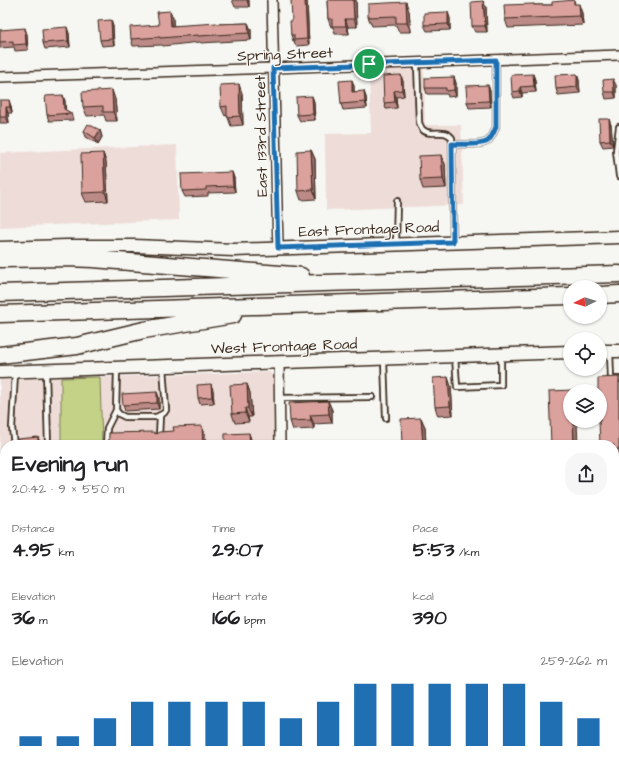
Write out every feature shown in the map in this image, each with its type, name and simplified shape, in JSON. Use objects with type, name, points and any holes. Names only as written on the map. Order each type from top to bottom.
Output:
[{"type":"highway","points":[[0,259],[66,258],[127,261],[293,274],[328,283]]},
{"type":"highway","points":[[0,293],[619,274]]},
{"type":"highway","points":[[607,295],[619,294]]},
{"type":"highway","points":[[0,314],[563,296]]},
{"type":"highway","points":[[0,355],[76,346],[144,330],[297,305]]},
{"type":"street","name":"East 133rd Street","points":[[272,0],[278,248]]},
{"type":"street","name":"Spring Street","points":[[0,77],[619,55]]},
{"type":"street","name":"East Frontage Road","points":[[0,248],[134,246],[234,250],[619,237]]},
{"type":"street","name":"West Frontage Road","points":[[0,372],[563,352]]},
{"type":"street","points":[[279,362],[280,440]]},
{"type":"lane","points":[[452,144],[482,144],[493,135],[496,127],[496,60]]},
{"type":"lane","points":[[417,63],[419,123],[423,130],[428,132],[449,134],[452,138],[453,242]]},
{"type":"lane","points":[[619,127],[616,151],[619,176]]},
{"type":"lane","points":[[396,244],[397,201]]},
{"type":"lane","points":[[610,351],[611,379],[619,379]]},
{"type":"lane","points":[[455,356],[457,387],[501,385],[500,354]]},
{"type":"lane","points":[[384,358],[386,418]]},
{"type":"lane","points":[[116,410],[119,414],[125,417],[156,417],[164,414],[166,410],[163,366]]},
{"type":"lane","points":[[106,440],[106,428],[116,410],[117,368]]},
{"type":"lane","points":[[46,370],[48,440]]},
{"type":"lane","points":[[13,440],[12,428],[15,371]]},
{"type":"lane","points":[[279,398],[372,397]]},
{"type":"lane","points":[[159,440],[160,416]]},
{"type":"shaded area","points":[[424,68],[425,125],[461,125],[464,205],[326,210],[325,134],[371,133],[369,70]]},
{"type":"shaded area","points":[[177,145],[179,220],[0,227],[0,153]]},
{"type":"shaded area","points":[[270,372],[273,377],[274,440],[102,440],[100,377]]},
{"type":"shaded area","points":[[61,378],[61,440],[0,440],[0,380]]},
{"type":"green space","points":[[100,377],[102,440],[61,440],[61,378]]},
{"type":"building","points":[[291,0],[305,0],[307,39],[294,40],[294,35],[291,35]]},
{"type":"building","points":[[327,0],[353,0],[354,19],[345,19],[346,26],[332,26],[332,19],[328,19]]},
{"type":"building","points":[[574,0],[574,4],[579,4],[580,16],[505,19],[504,5],[552,5],[552,2]]},
{"type":"building","points":[[483,1],[485,26],[472,26],[471,2]]},
{"type":"building","points":[[406,2],[407,23],[396,23],[396,16],[368,17],[368,4]]},
{"type":"building","points":[[170,11],[171,26],[217,23],[248,23],[249,33],[131,39],[130,27],[159,25],[157,12]]},
{"type":"building","points":[[448,12],[448,24],[424,25],[424,13]]},
{"type":"building","points":[[111,20],[112,39],[100,40],[98,21]]},
{"type":"building","points":[[67,27],[68,41],[43,43],[42,29]]},
{"type":"building","points":[[25,28],[26,44],[13,45],[13,41],[0,42],[0,30]]},
{"type":"building","points":[[533,74],[534,86],[520,87],[520,91],[512,92],[511,75]]},
{"type":"building","points":[[577,74],[577,87],[556,89],[555,75]]},
{"type":"building","points":[[401,75],[402,90],[394,91],[395,102],[384,103],[383,76]]},
{"type":"building","points":[[454,77],[454,90],[446,91],[446,88],[425,88],[425,78]]},
{"type":"building","points":[[613,79],[614,92],[604,92],[603,80]]},
{"type":"building","points":[[352,80],[352,92],[364,91],[365,102],[341,104],[339,81]]},
{"type":"building","points":[[239,84],[240,116],[227,117],[227,106],[221,107],[220,85]]},
{"type":"building","points":[[488,85],[489,101],[467,102],[466,86]]},
{"type":"building","points":[[112,90],[113,112],[103,112],[103,106],[83,107],[82,92]]},
{"type":"building","points":[[63,95],[64,109],[71,113],[47,115],[45,96]]},
{"type":"building","points":[[312,96],[313,114],[297,115],[296,97]]},
{"type":"building","points":[[0,100],[9,100],[10,107],[6,107],[6,117],[0,117]]},
{"type":"building","points":[[599,119],[609,119],[610,140],[600,141]]},
{"type":"building","points":[[88,124],[100,130],[95,138],[84,131]]},
{"type":"building","points":[[311,150],[313,190],[298,191],[297,151]]},
{"type":"building","points":[[103,153],[105,192],[82,193],[81,154]]},
{"type":"building","points":[[441,155],[443,179],[420,180],[419,156]]},
{"type":"building","points":[[232,172],[233,186],[206,187],[206,190],[182,191],[181,174]]},
{"type":"building","points":[[448,377],[450,406],[435,407],[433,378]]},
{"type":"building","points":[[619,377],[619,440],[600,440],[599,428],[607,428],[607,384],[598,384],[598,378]]},
{"type":"building","points":[[211,384],[212,397],[198,398],[197,385]]},
{"type":"building","points":[[247,384],[248,408],[245,408],[245,413],[232,414],[230,385]]},
{"type":"building","points":[[563,390],[563,428],[573,428],[574,440],[551,440],[549,391]]},
{"type":"building","points":[[157,392],[157,403],[123,405],[122,394]]},
{"type":"building","points":[[328,401],[329,414],[310,415],[311,420],[290,421],[289,403]]},
{"type":"building","points":[[421,418],[423,440],[402,440],[401,419]]},
{"type":"building","points":[[202,426],[203,440],[109,440],[109,433],[153,432],[156,434],[159,432],[174,431],[173,427]]},
{"type":"building","points":[[249,433],[250,440],[225,440],[225,434]]},
{"type":"building","points":[[38,437],[38,440],[18,439]]},
{"type":"route","points":[[496,60],[496,127],[493,135],[482,144],[452,144],[453,242],[278,248],[273,68],[369,64],[496,60]]}]
